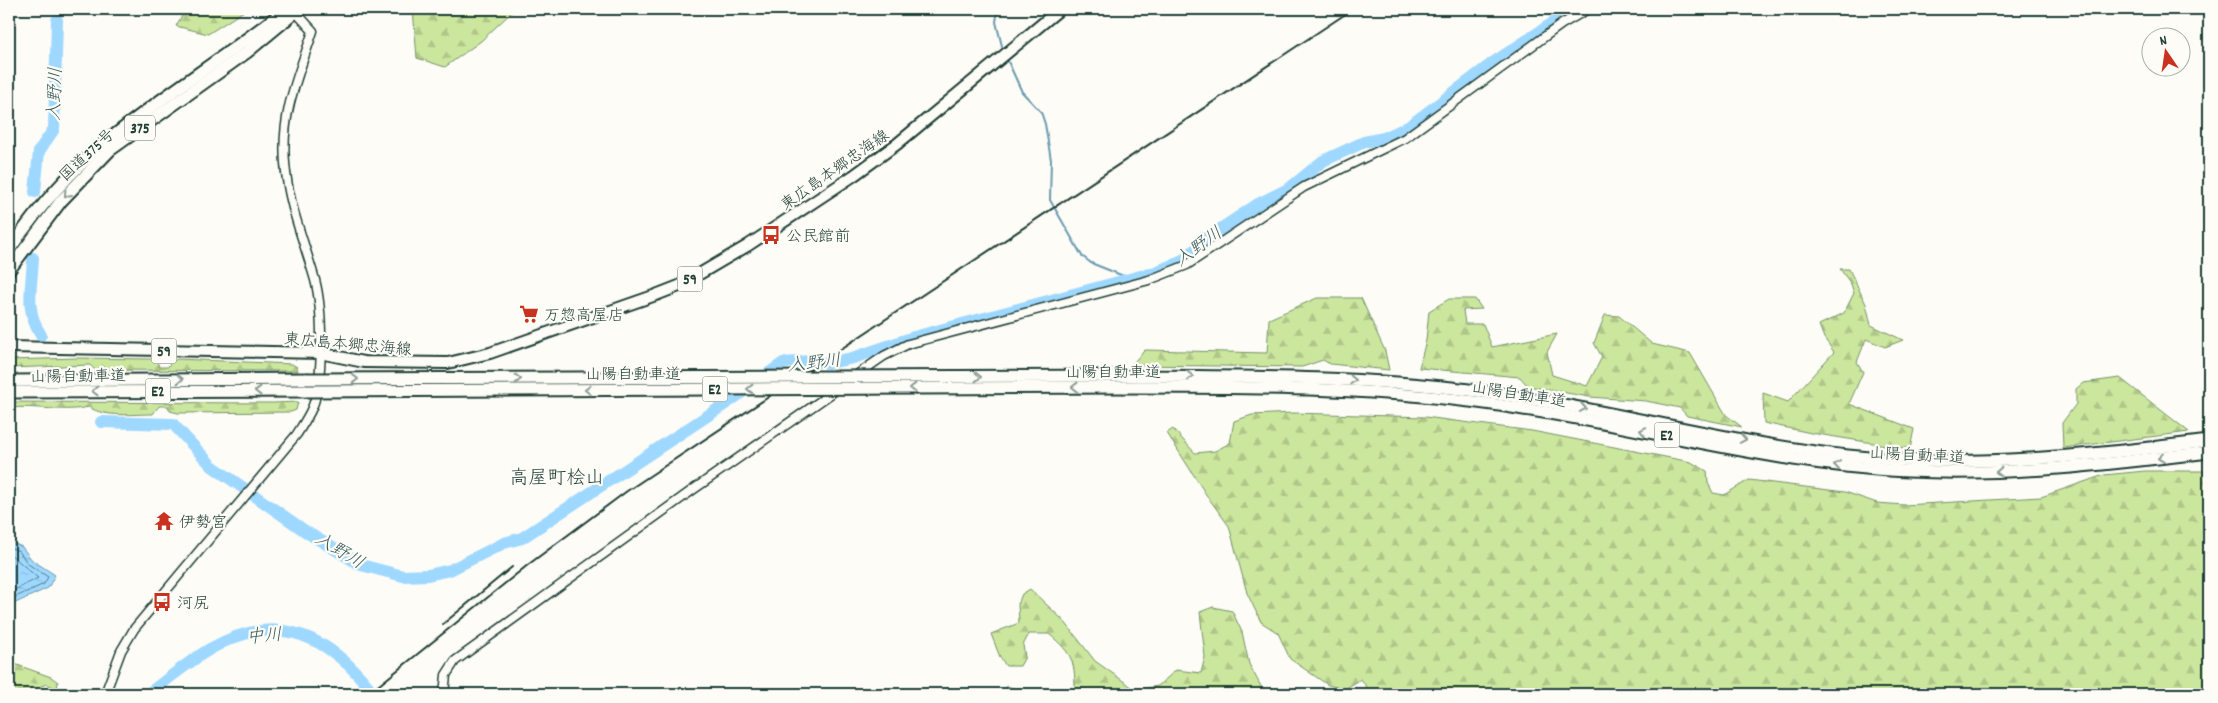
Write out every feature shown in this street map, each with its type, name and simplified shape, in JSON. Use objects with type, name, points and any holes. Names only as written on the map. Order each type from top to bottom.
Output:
[{"type":"highway","name":"国道375号","points":[[9,250],[52,194],[105,142],[242,44],[294,10]]},
{"type":"highway","name":"国道375号","points":[[9,270],[61,200],[110,150],[247,52],[294,10]]},
{"type":"highway","name":"山陽自動車道","points":[[9,381],[307,385],[1124,381],[1283,377],[1417,384],[1520,397],[1796,449],[1907,461],[2025,461],[2209,441]]},
{"type":"highway","name":"山陽自動車道","points":[[1124,381],[1416,395],[1518,408],[1794,459],[1847,467],[1906,471],[1963,473],[2026,472],[2095,466],[2209,452]]},
{"type":"highway","name":"山陽自動車道","points":[[9,392],[307,385]]},
{"type":"main road","name":"東広島本郷忠海線","points":[[9,347],[320,353],[364,362],[422,365],[448,363],[490,354],[679,286],[754,242],[853,176],[897,144],[1005,52],[1060,9]]},
{"type":"street","points":[[444,694],[446,675],[454,660],[884,356],[908,344],[1150,280],[1187,265],[1304,187],[1404,138],[1555,29],[1588,9]]},
{"type":"street","points":[[105,694],[121,651],[134,629],[297,434],[313,407],[320,353],[320,303],[295,219],[285,162],[290,98],[313,31],[294,10]]},
{"type":"green space","points":[[186,9],[247,9],[208,34],[176,26]]},
{"type":"green space","points":[[413,9],[515,9],[481,41],[445,67],[417,58]]},
{"type":"green space","points":[[1840,269],[1849,269],[1866,304],[1871,325],[1903,340],[1885,347],[1866,339],[1857,362],[1863,372],[1849,404],[1914,429],[1910,449],[1811,433],[1764,423],[1763,393],[1788,402],[1834,352],[1824,338],[1819,325],[1844,313],[1854,293],[1851,284]]},
{"type":"green space","points":[[1317,298],[1361,298],[1385,351],[1389,370],[1330,364],[1323,360],[1302,367],[1131,365],[1145,350],[1267,353],[1269,319]]},
{"type":"green space","points":[[1449,299],[1475,299],[1482,309],[1463,310],[1465,324],[1483,324],[1492,347],[1557,334],[1547,352],[1552,375],[1587,386],[1602,357],[1594,343],[1605,315],[1619,316],[1652,344],[1690,353],[1726,415],[1742,427],[1687,416],[1680,408],[1646,401],[1589,397],[1528,386],[1520,377],[1419,368],[1426,340],[1429,311]]},
{"type":"green space","points":[[77,358],[152,359],[157,361],[159,367],[168,367],[170,363],[177,359],[292,364],[297,367],[298,371],[95,370],[90,365],[9,368],[9,360]]},
{"type":"green space","points":[[2120,378],[2189,432],[2063,448],[2062,423],[2076,404],[2076,389],[2083,383]]},
{"type":"green space","points":[[9,402],[298,402],[296,410],[291,412],[178,413],[170,411],[168,406],[159,406],[153,414],[129,415],[103,413],[89,407],[79,409],[9,408]]},
{"type":"green space","points":[[1294,413],[1425,417],[1532,431],[1691,462],[1707,471],[1708,483],[1713,493],[1724,495],[1749,480],[1845,492],[1877,503],[1904,505],[2041,497],[2104,475],[2145,471],[2209,471],[2209,694],[1371,694],[1361,679],[1345,689],[1328,685],[1290,659],[1278,633],[1261,622],[1247,593],[1229,526],[1207,496],[1167,433],[1173,429],[1195,453],[1215,451],[1230,443],[1234,421],[1252,415]]},
{"type":"green space","points":[[1030,589],[1064,621],[1095,661],[1136,690],[1158,686],[1176,670],[1201,673],[1205,657],[1200,612],[1213,607],[1232,611],[1242,632],[1249,664],[1265,694],[1075,694],[1071,660],[1064,648],[1049,634],[1029,634],[1023,645],[1025,657],[1020,666],[1006,666],[1000,657],[991,634],[1019,623],[1018,604],[1022,594]]},
{"type":"green space","points":[[9,662],[51,677],[58,682],[57,689],[47,684],[41,686],[39,694],[9,694]]},
{"type":"green space","points":[[1007,686],[1031,694],[1006,694]]},
{"type":"water","points":[[9,541],[22,547],[32,560],[55,575],[48,588],[9,606]]},
{"type":"waterway","points":[[998,9],[996,22],[1003,50]]},
{"type":"waterway","name":"入野川","points":[[101,422],[173,424],[212,466],[308,533],[361,565],[403,576],[428,575],[450,570],[504,543],[522,538],[733,399],[783,363],[809,361],[828,363],[853,358],[914,337],[1159,271],[1185,259],[1207,238],[1258,204],[1290,188],[1323,161],[1364,142],[1384,138],[1408,127],[1494,62],[1574,9]]},
{"type":"waterway","name":"入野川","points":[[35,192],[39,151],[54,129],[57,20]]},
{"type":"waterway","points":[[1006,57],[1022,92],[1041,112],[1051,160],[1050,200],[1082,256],[1091,263],[1126,277],[1132,277]]},
{"type":"waterway","name":"入野川","points":[[33,258],[30,298],[32,316],[41,335]]},
{"type":"waterway","name":"中川","points":[[148,694],[210,649],[235,637],[258,631],[280,631],[301,635],[321,644],[340,657],[374,694]]},
{"type":"railway","points":[[368,694],[529,564],[627,491],[1353,9]]},
{"type":"railway","points":[[443,624],[512,567]]},
{"type":"place","name":"公民館前","points":[[771,235]]},
{"type":"place","name":"万惣高屋店","points":[[529,314]]},
{"type":"place","name":"伊勢宮","points":[[164,521]]},
{"type":"place","name":"河尻","points":[[162,602]]},
{"type":"district","name":"高屋町桧山","points":[[557,476]]}]
